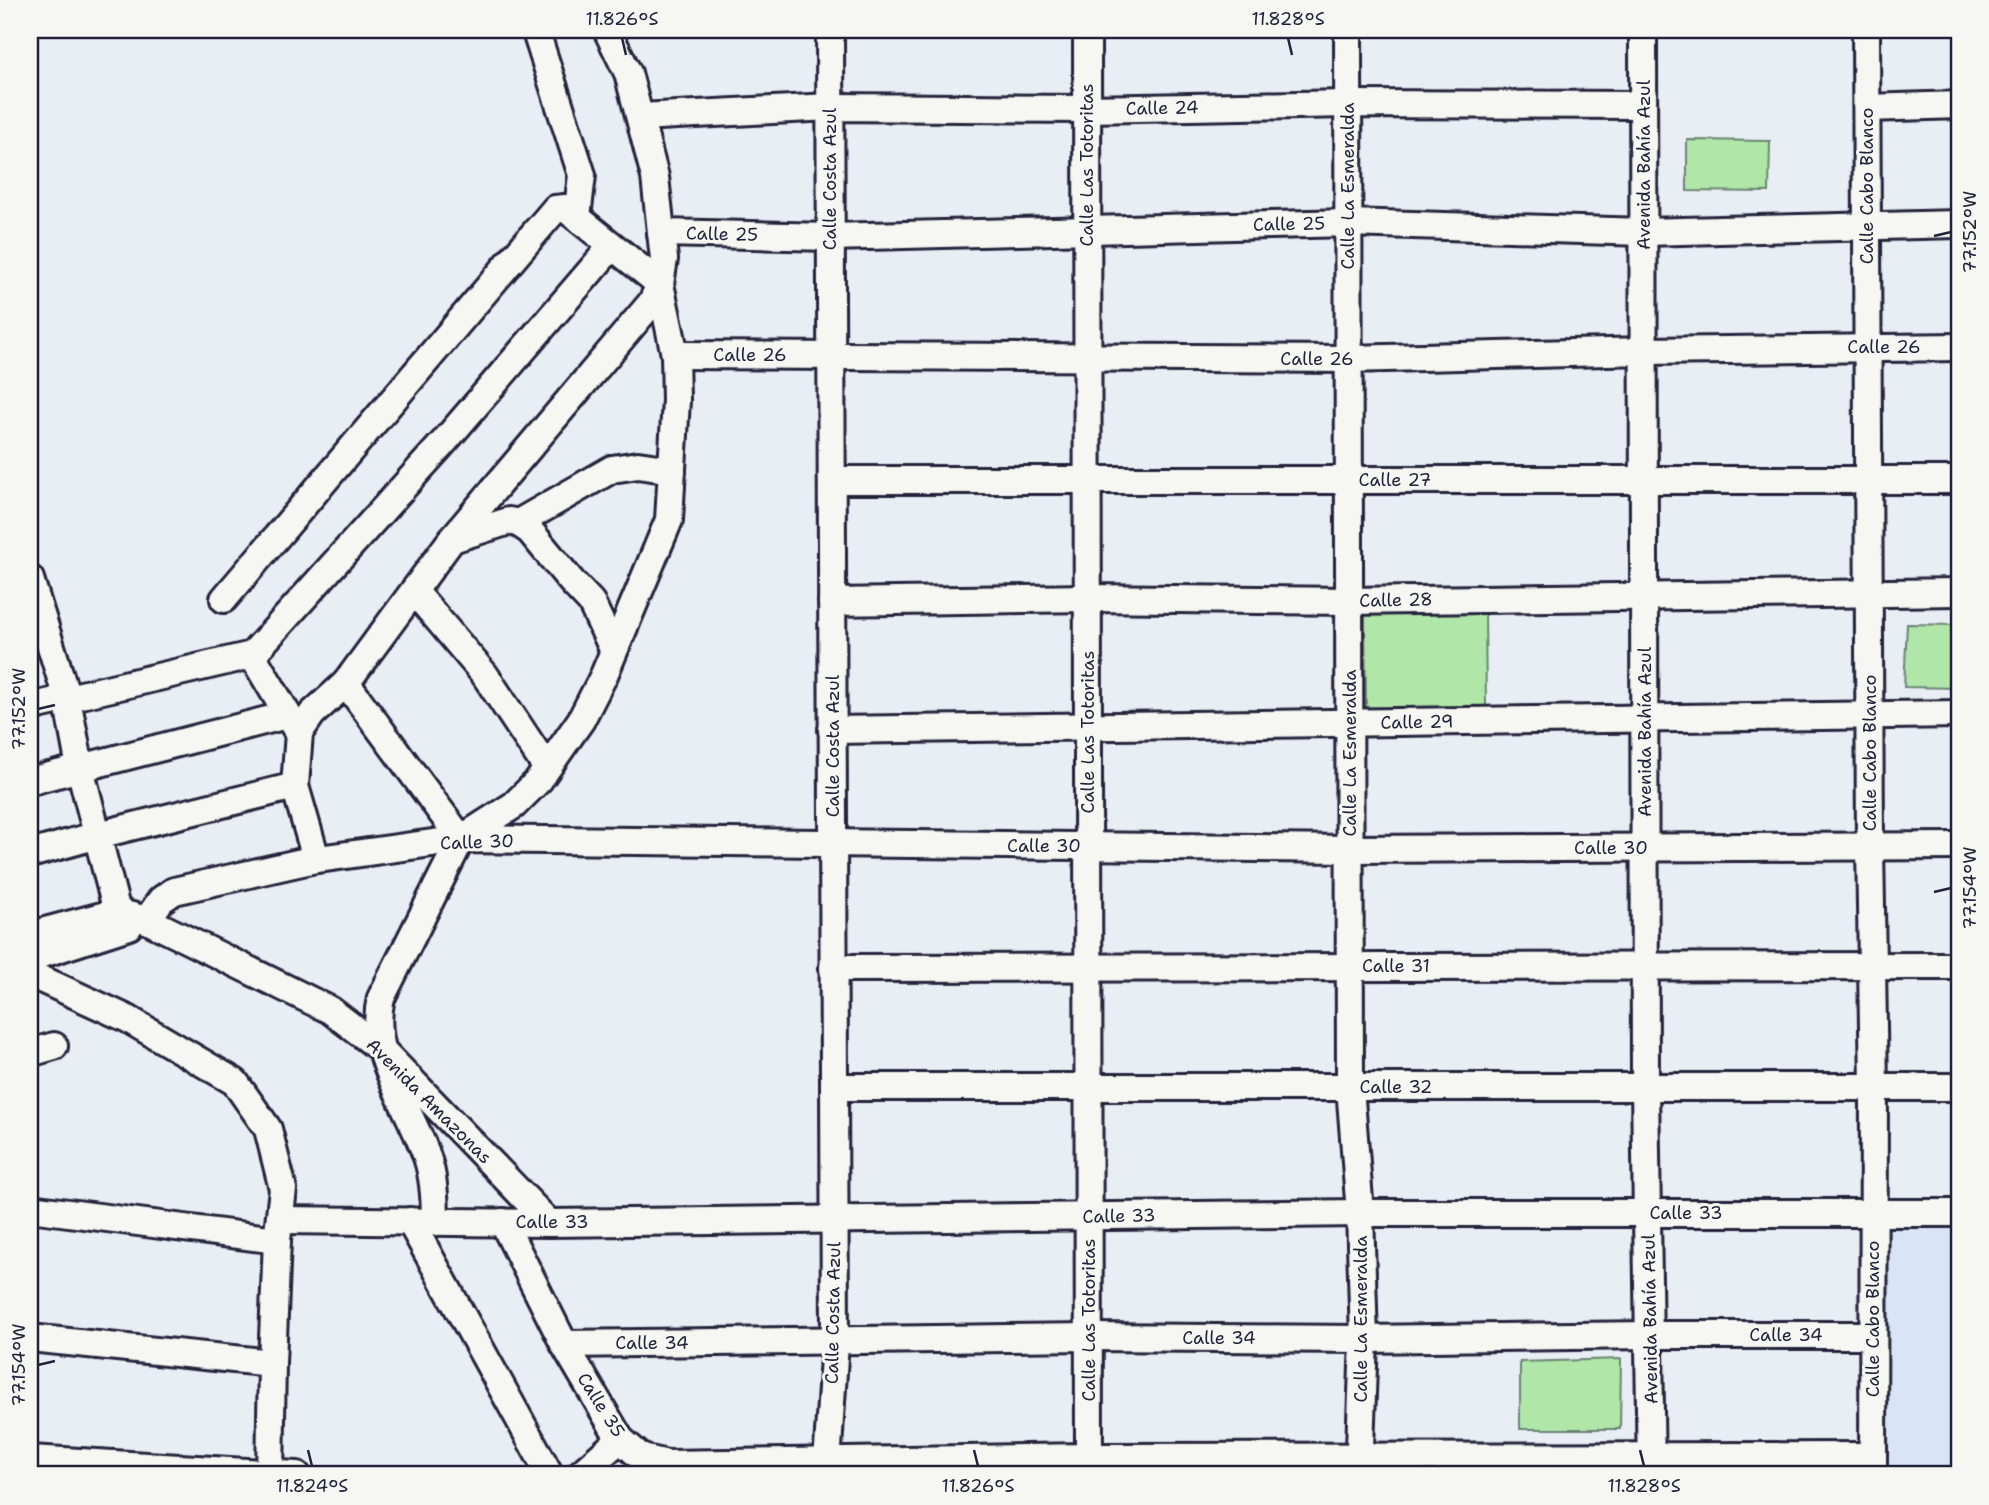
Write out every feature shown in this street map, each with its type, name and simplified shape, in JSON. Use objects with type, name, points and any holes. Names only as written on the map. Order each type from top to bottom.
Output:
[{"type":"street","points":[[30,781],[80,768],[293,724],[312,714],[346,682],[452,539],[652,302],[660,284],[664,259],[655,177],[628,73],[607,30]]},
{"type":"street","name":"Calle Costa Azul","points":[[826,1469],[835,1342],[830,30]]},
{"type":"street","name":"Calle Las Totoritas","points":[[1087,30],[1089,1466]]},
{"type":"street","name":"Calle La Esmeralda","points":[[1348,30],[1350,1087],[1360,1213],[1364,1339],[1359,1466]]},
{"type":"street","name":"Avenida Bahía Azul","points":[[1643,30],[1645,1088],[1651,1466]]},
{"type":"street","name":"Calle Cabo Blanco","points":[[1866,30],[1870,846],[1874,1087],[1873,1465]]},
{"type":"street","points":[[536,32],[582,175],[577,217]]},
{"type":"street","name":"Calle 24","points":[[640,117],[830,107],[1087,109],[1348,104],[1643,105]]},
{"type":"street","points":[[1867,108],[1959,105]]},
{"type":"street","points":[[224,599],[555,209],[565,208],[660,284],[675,355],[676,400],[669,520],[604,675],[581,720],[539,780],[514,805],[461,839],[380,998],[378,1010],[381,1049],[428,1159],[435,1198],[423,1222],[550,1475]]},
{"type":"street","name":"Calle 25","points":[[661,233],[831,237],[1348,223],[1644,232],[1959,224]]},
{"type":"street","points":[[30,708],[252,655],[444,442],[612,246]]},
{"type":"street","name":"Calle 26","points":[[675,355],[1349,359],[1868,346],[1959,347]]},
{"type":"street","points":[[518,523],[612,469],[638,465],[672,470]]},
{"type":"street","name":"Calle 27","points":[[832,480],[1959,480]]},
{"type":"street","points":[[452,539],[500,523],[518,523],[538,539],[572,583],[591,602],[613,649]]},
{"type":"street","points":[[30,579],[39,642],[67,698],[80,768],[117,912]]},
{"type":"street","points":[[414,591],[485,675],[546,767]]},
{"type":"street","name":"Calle 28","points":[[832,602],[1087,598],[1349,601],[1959,592]]},
{"type":"street","points":[[252,655],[293,724],[295,786],[313,848],[311,860]]},
{"type":"street","points":[[346,682],[461,839]]},
{"type":"street","name":"Calle 29","points":[[832,730],[1959,714]]},
{"type":"street","points":[[30,854],[295,786]]},
{"type":"street","name":"Calle 30","points":[[147,920],[161,900],[174,891],[311,860],[461,839],[1350,849],[1959,846]]},
{"type":"street","name":"Avenida Amazonas","points":[[30,935],[117,912],[147,920],[330,1010],[381,1049],[549,1223]]},
{"type":"street","points":[[30,958],[147,920]]},
{"type":"street","name":"Calle 31","points":[[833,968],[1959,966]]},
{"type":"street","points":[[30,974],[128,1019],[235,1082],[268,1129],[283,1189],[278,1230],[270,1474]]},
{"type":"street","name":"Calle 32","points":[[834,1087],[1959,1087]]},
{"type":"street","name":"Calle 33","points":[[30,1208],[278,1230],[423,1222],[549,1223],[1360,1213],[1959,1213]]},
{"type":"street","name":"Calle 35","points":[[503,1222],[565,1344],[620,1439],[665,1475]]},
{"type":"street","name":"Calle 34","points":[[565,1344],[1089,1337],[1364,1339],[1873,1335]]},
{"type":"street","points":[[30,1338],[272,1363]]},
{"type":"street","points":[[579,1475],[620,1439]]},
{"type":"street","points":[[642,1458],[667,1464],[826,1469],[1873,1465]]},
{"type":"street","points":[[30,1459],[296,1475]]},
{"type":"shaded area","points":[[1959,1227],[1959,1475],[1890,1475],[1888,1228]]},
{"type":"green space","points":[[1687,140],[1770,141],[1769,192],[1687,191]]},
{"type":"green space","points":[[1485,611],[1486,708],[1366,709],[1365,612]]},
{"type":"green space","points":[[1907,624],[1959,625],[1959,688],[1904,687]]},
{"type":"green space","points":[[1621,1359],[1620,1429],[1520,1429],[1520,1362]]}]
